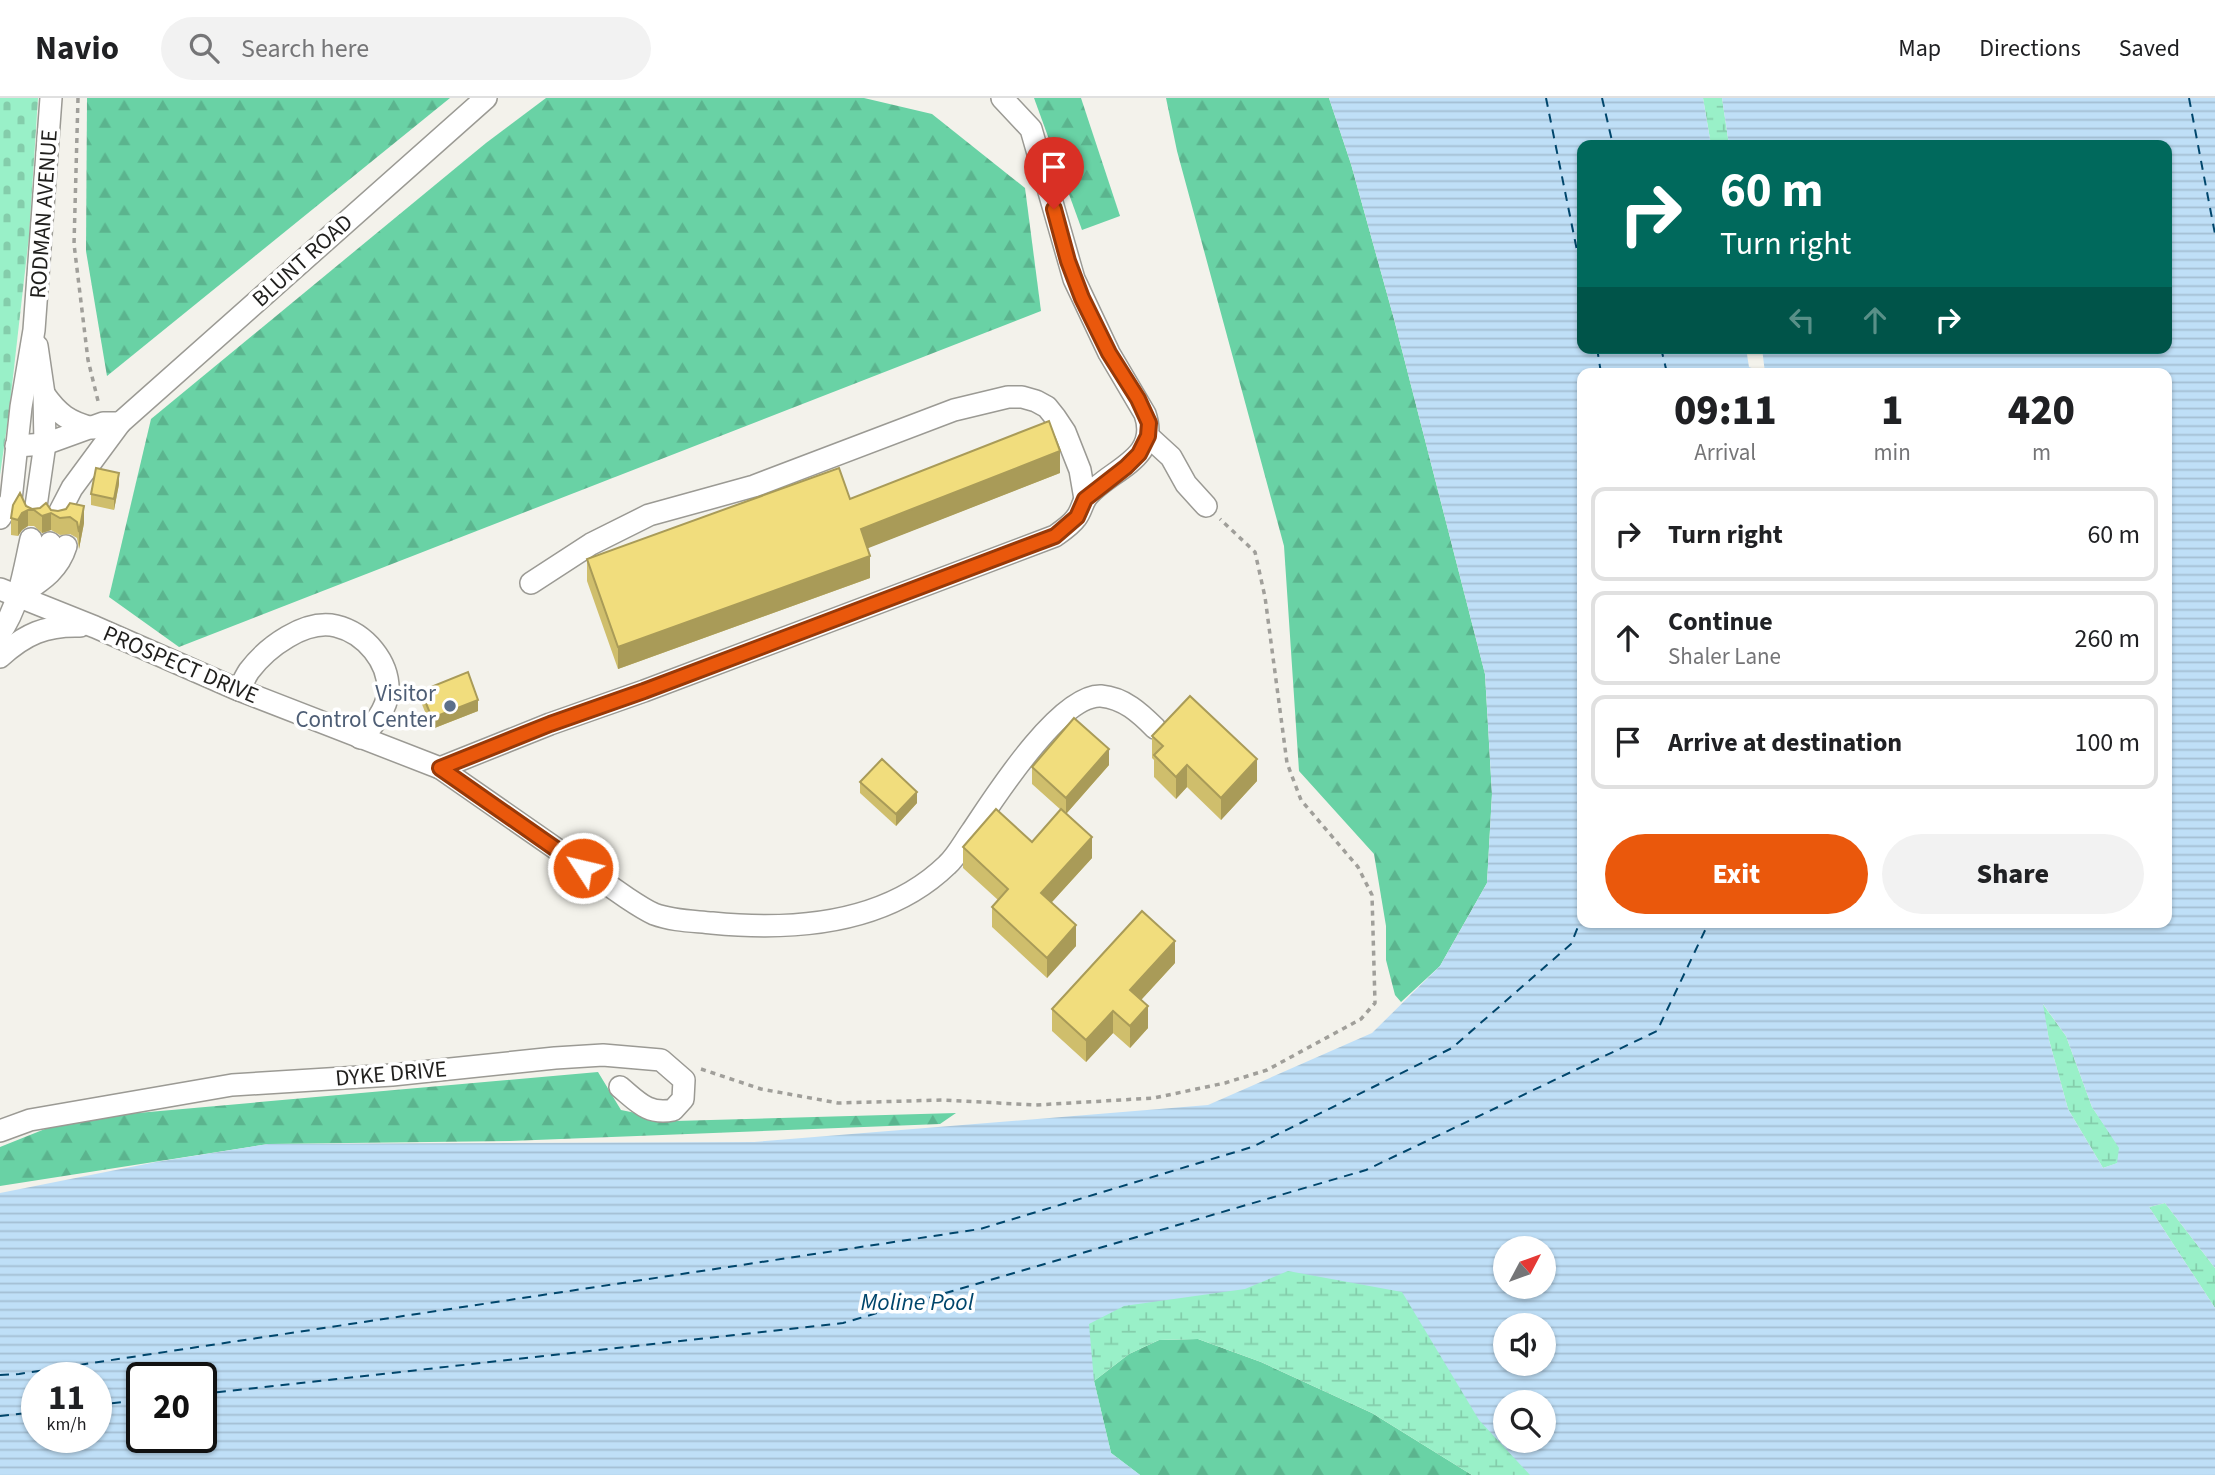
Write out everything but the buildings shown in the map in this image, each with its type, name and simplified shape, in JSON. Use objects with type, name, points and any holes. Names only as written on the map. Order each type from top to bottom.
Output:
[{"type":"street","name":"RODMAN AVENUE","points":[[0,518],[12,500],[16,446],[34,330],[51,98]]},
{"type":"street","name":"BLUNT ROAD","points":[[16,446],[45,444],[105,425],[486,98]]},
{"type":"street","points":[[440,768],[550,724],[1055,536],[1077,517],[1085,499],[1139,454],[1148,436],[1149,423],[1109,353],[1074,279],[1031,129],[1002,98]]},
{"type":"street","name":"RODMAN AVENUE","points":[[34,330],[44,394],[45,444],[35,513]]},
{"type":"street","points":[[44,394],[61,415],[74,423],[105,425]]},
{"type":"street","points":[[531,583],[591,544],[649,514],[754,486],[954,410],[1008,397],[1036,401],[1047,407],[1055,417],[1065,432],[1080,470],[1085,499]]},
{"type":"street","name":"BLUNT ROAD","points":[[45,444],[63,518],[72,488],[86,468],[105,425]]},
{"type":"street","points":[[1148,436],[1171,457],[1186,484],[1206,506]]},
{"type":"street","points":[[0,633],[8,622],[9,593],[49,543],[62,560],[54,571],[9,593]]},
{"type":"street","name":"PROSPECT DRIVE","points":[[9,593],[94,626],[239,690],[440,768],[626,898],[653,914],[675,920],[748,926],[802,925],[869,913],[915,891],[949,864],[1012,771],[1062,715],[1083,700],[1099,696],[1124,702],[1155,728]]},
{"type":"street","points":[[0,657],[18,642],[53,626],[94,626]]},
{"type":"street","points":[[239,690],[248,672],[261,658],[296,633],[312,626],[334,626],[350,631],[373,651],[384,668],[387,680],[388,695],[374,725],[360,738]]},
{"type":"street","name":"DYKE DRIVE","points":[[0,1131],[30,1121],[232,1085],[392,1075],[567,1057],[603,1055],[661,1060]]},
{"type":"street","points":[[620,1087],[644,1107],[661,1112],[673,1110],[683,1098],[684,1080],[661,1060]]},
{"type":"path","points":[[78,98],[74,244],[88,360],[105,425]]},
{"type":"path","points":[[661,1060],[690,1065],[761,1088],[838,1103],[943,1100],[1036,1105],[1154,1098],[1225,1083],[1267,1070],[1361,1019],[1375,1003],[1372,895],[1358,867],[1301,800],[1287,763],[1265,597],[1255,552],[1206,506]]},
{"type":"green space","points":[[0,98],[38,98],[29,236],[0,475]]},
{"type":"green space","points":[[87,98],[450,98],[107,376],[86,251]]},
{"type":"green space","points":[[546,98],[864,98],[932,114],[1025,188],[1041,311],[179,647],[109,597],[151,419],[486,143]]},
{"type":"green space","points":[[1034,98],[1081,98],[1120,216],[1082,230]]},
{"type":"green space","points":[[1166,98],[1329,98],[1351,164],[1394,319],[1485,674],[1492,794],[1487,883],[1440,966],[1401,1002],[1395,995],[1386,960],[1386,926],[1374,854],[1299,771],[1284,546],[1177,151]]},
{"type":"green space","points":[[1703,98],[1722,98],[1728,140],[1710,140]]},
{"type":"green space","points":[[2042,1003],[2066,1036],[2092,1107],[2120,1148],[2118,1163],[2103,1168],[2068,1109]]},
{"type":"green space","points":[[598,1072],[621,1110],[675,1121],[956,1113],[940,1124],[510,1141],[268,1144],[0,1186],[0,1147],[70,1119]]},
{"type":"green space","points":[[2165,1203],[2215,1268],[2215,1308],[2149,1207]]},
{"type":"green space","points":[[1380,1223],[1493,1315],[1493,1376],[1556,1376],[1646,1475],[1472,1475],[1372,1413],[1261,1362],[1198,1339],[1159,1340],[1129,1354],[1094,1381],[1111,1453],[1140,1475],[1117,1475],[1067,1315]]},
{"type":"green space","points":[[1198,1339],[1261,1362],[1372,1413],[1472,1475],[1140,1475],[1111,1453],[1094,1381],[1129,1354],[1159,1340]]},
{"type":"water","name":"Moline Pool","points":[[1329,98],[1703,98],[1710,140],[1577,140],[1577,354],[1747,354],[1749,367],[1752,368],[1577,368],[1577,928],[2172,928],[2172,368],[1764,368],[1763,354],[2172,354],[2172,140],[1728,140],[1722,98],[2215,98],[2215,1268],[2165,1203],[2149,1207],[2215,1308],[2215,1475],[1530,1475],[1510,1453],[1556,1453],[1556,1390],[1493,1390],[1493,1435],[1479,1420],[1402,1292],[1288,1271],[1245,1289],[1124,1306],[1089,1324],[1094,1381],[1111,1453],[1140,1475],[0,1475],[0,1193],[156,1162],[268,1144],[754,1142],[1208,1105],[1372,1033],[1440,966],[1487,883],[1492,794],[1485,674],[1394,319],[1351,164]],"holes":[[[2043,1004],[2066,1036],[2092,1107],[2119,1148],[2117,1163],[2103,1168],[2068,1109],[2049,1040]]]},
{"type":"ferry route","points":[[1546,98],[1577,250]]},
{"type":"ferry route","points":[[1602,98],[1612,140]]},
{"type":"ferry route","points":[[2189,98],[2215,234]]},
{"type":"ferry route","points":[[1598,354],[1600,368]]},
{"type":"ferry route","points":[[1662,354],[1666,368]]},
{"type":"ferry route","points":[[0,1375],[980,1229],[1252,1147],[1452,1048],[1571,944],[1578,928]]},
{"type":"ferry route","points":[[217,1392],[843,1323],[1366,1170],[1657,1031],[1706,928]]},
{"type":"ferry route","points":[[112,1403],[126,1402]]},
{"type":"ferry route","points":[[0,1416],[21,1414]]},
{"type":"place","name":"Visitor Control Center","points":[[450,706]]},
{"type":"route","points":[[583,868],[440,768],[550,724],[1055,536],[1077,517],[1085,499],[1139,454],[1148,436],[1149,423],[1138,399],[1109,353],[1082,298],[1068,261],[1054,209]]}]
